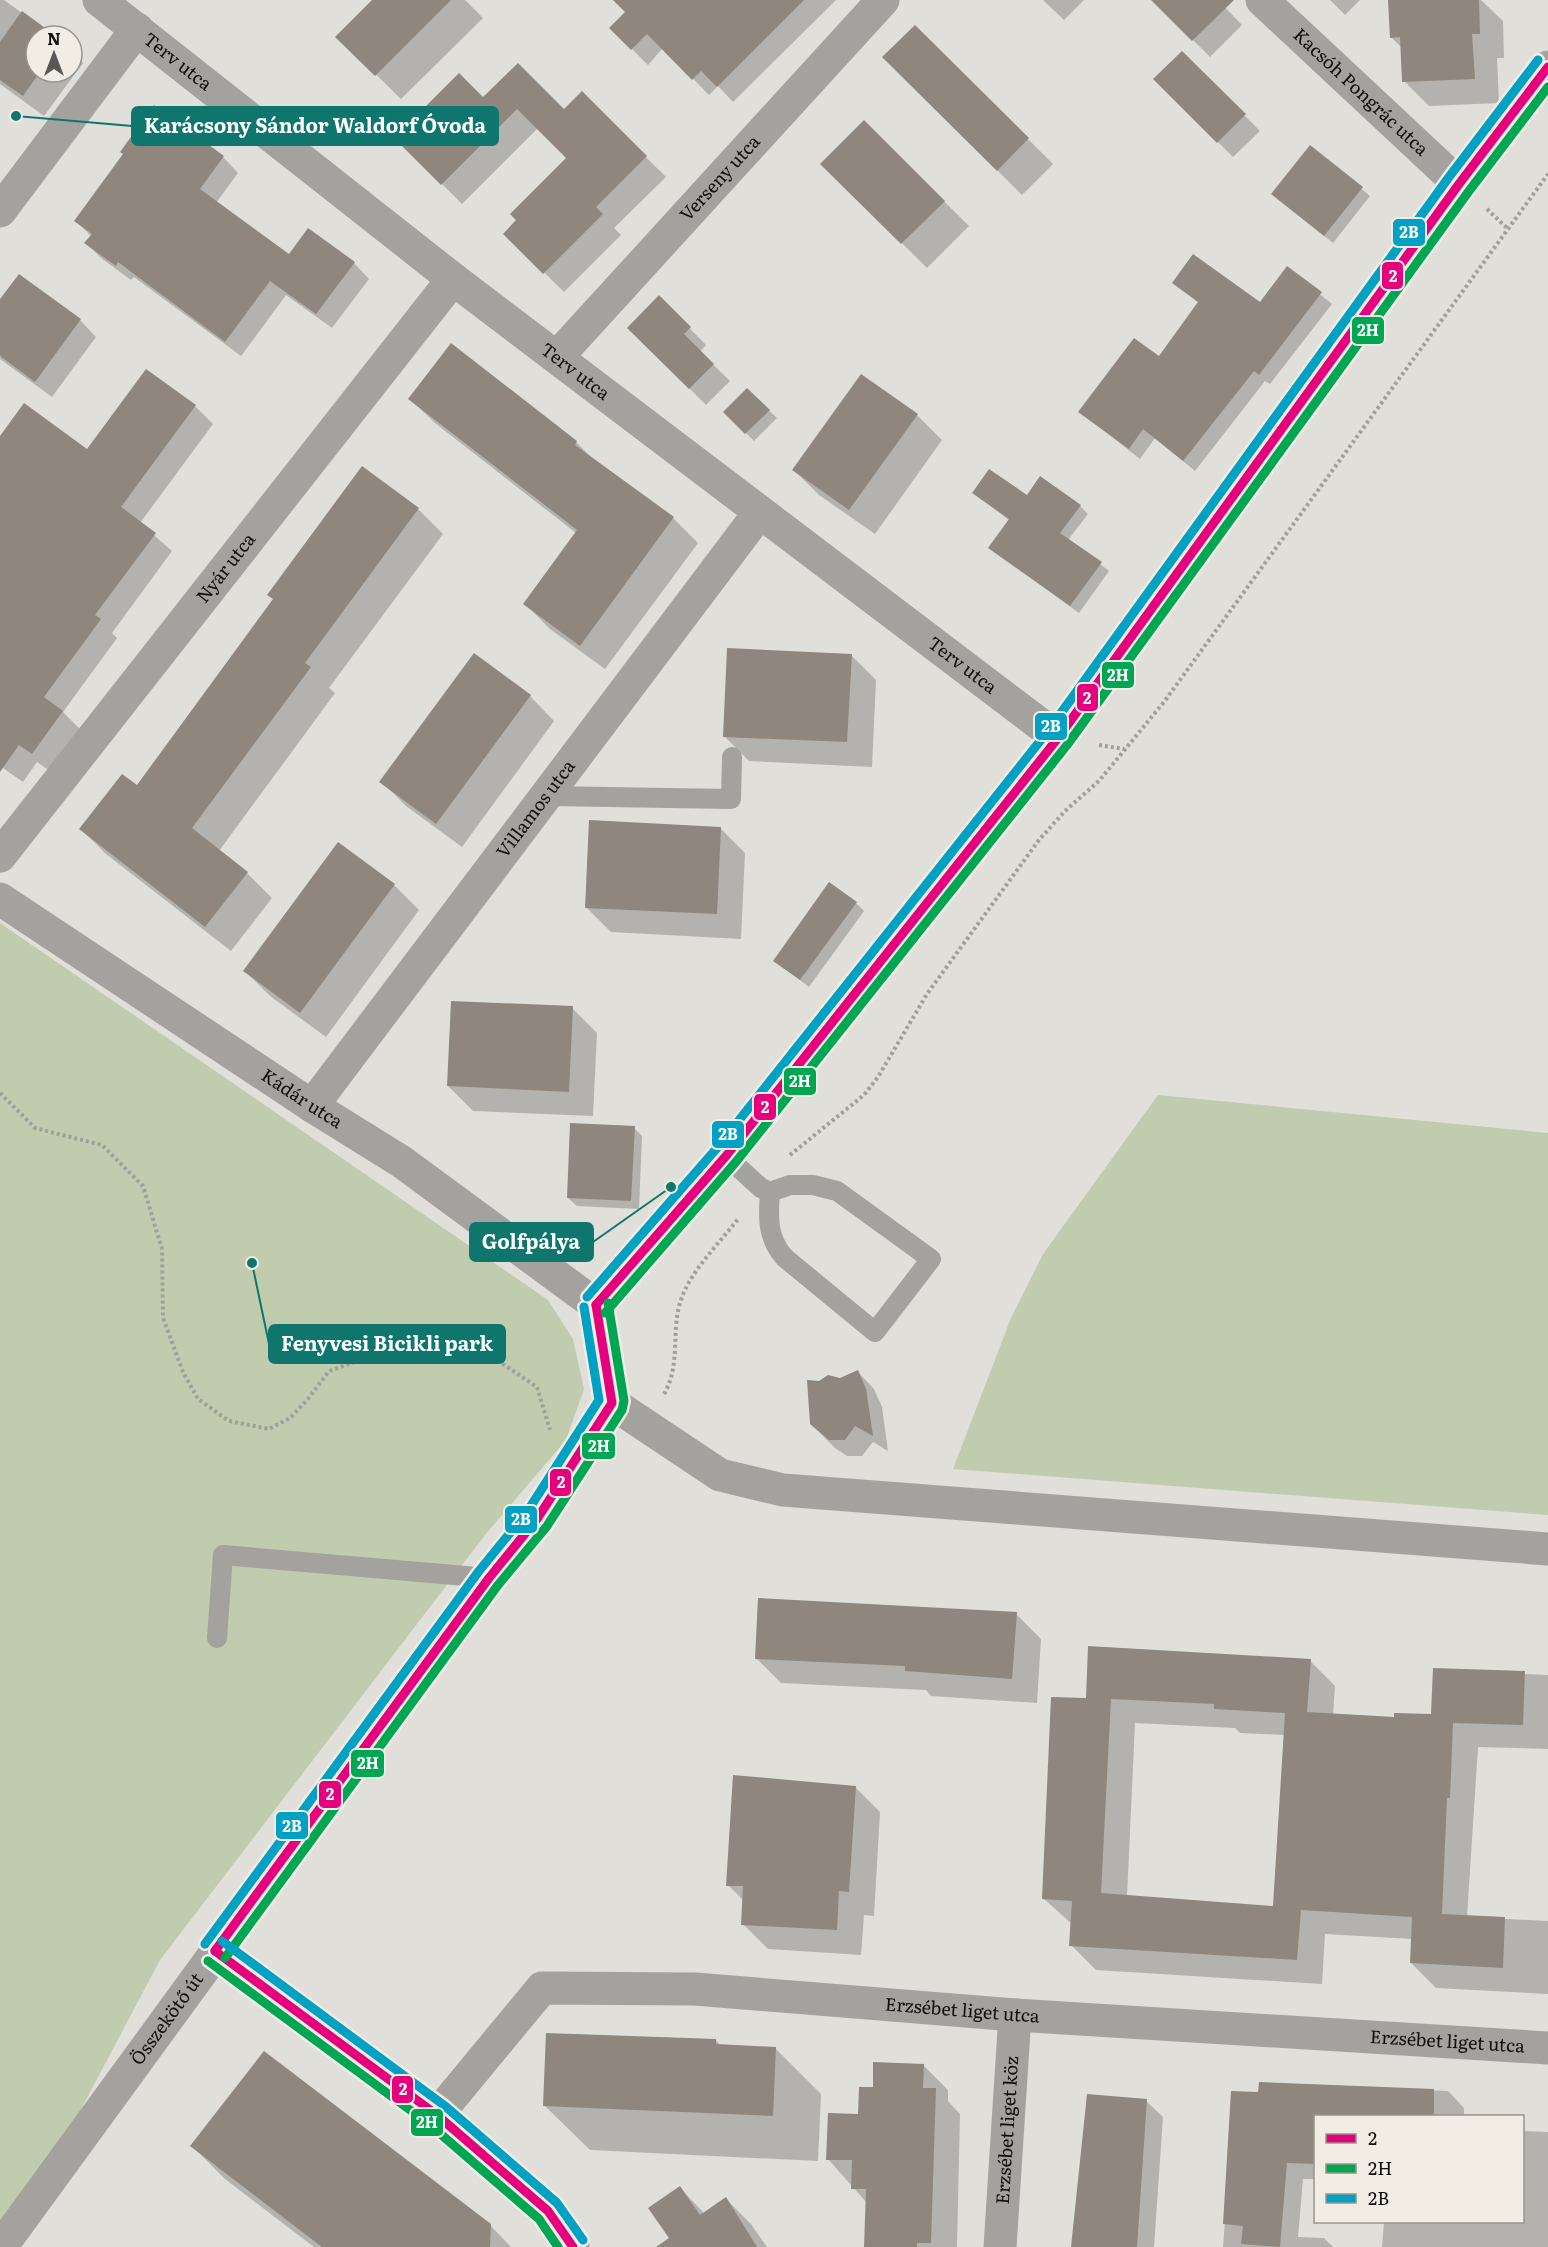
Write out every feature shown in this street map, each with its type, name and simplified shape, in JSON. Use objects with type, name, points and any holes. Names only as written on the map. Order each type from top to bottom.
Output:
[{"type":"street","name":"Terv utca","points":[[99,0],[453,279],[1058,738]]},
{"type":"street","name":"Verseny utca","points":[[557,357],[884,0]]},
{"type":"street","name":"Kacsóh Pongrác utca","points":[[1262,0],[1459,184]]},
{"type":"street","points":[[0,211],[136,29]]},
{"type":"street","points":[[1548,67],[1459,184],[1058,738],[726,1156],[596,1305],[612,1403],[720,1475],[783,1490],[1548,1549]]},
{"type":"street","name":"Nyár utca","points":[[0,856],[453,279]]},
{"type":"street","name":"Villamos utca","points":[[312,1106],[760,512]]},
{"type":"street","name":"Kádár utca","points":[[0,899],[312,1106],[402,1162],[596,1305]]},
{"type":"street","name":"Összekötő út","points":[[1,2247],[214,1951],[489,1578],[537,1519],[574,1457],[612,1403]]},
{"type":"street","points":[[214,1951],[437,2115],[548,2211],[573,2247]]},
{"type":"street","name":"Erzsébet liget utca","points":[[437,2115],[542,1988],[695,1989],[1015,2015],[1548,2048]]},
{"type":"street","name":"Erzsébet liget köz","points":[[1000,2247],[1015,2015]]},
{"type":"lane","points":[[546,796],[731,799],[732,758]]},
{"type":"lane","points":[[726,1156],[761,1188],[770,1192],[790,1185],[813,1185],[837,1191],[931,1259],[875,1332],[785,1258],[773,1245],[768,1216],[770,1192]]},
{"type":"lane","points":[[217,1638],[223,1555],[489,1578]]},
{"type":"path","points":[[0,1093],[34,1128],[102,1145],[142,1186],[162,1249],[163,1318],[183,1371],[198,1399],[229,1421],[269,1429],[296,1412],[329,1371],[389,1350],[431,1344],[497,1360],[537,1387],[554,1440],[574,1457]]},
{"type":"green space","points":[[0,923],[548,1300],[573,1339],[584,1389],[566,1440],[485,1535],[160,1960],[23,2219],[0,2247]]},
{"type":"green space","points":[[1158,1095],[1548,1133],[1548,1515],[953,1469],[1011,1318],[1043,1254]]},
{"type":"building","points":[[372,0],[451,0],[375,76],[335,37]]},
{"type":"building","points":[[613,0],[804,0],[717,87],[701,71],[692,80],[647,34],[631,50],[609,28],[625,12]]},
{"type":"building","points":[[1151,0],[1234,0],[1192,41]]},
{"type":"building","points":[[1388,0],[1479,0],[1480,34],[1472,34],[1475,79],[1402,82],[1400,37],[1390,38]]},
{"type":"building","points":[[22,11],[40,24],[24,24],[24,84],[32,84],[23,96],[0,80],[0,42]]},
{"type":"building","points":[[915,25],[1029,138],[997,171],[882,57]]},
{"type":"building","points":[[1182,51],[1246,114],[1217,143],[1153,79]]},
{"type":"building","points":[[518,63],[564,109],[582,91],[647,156],[596,207],[603,214],[543,274],[503,234],[516,220],[510,214],[566,158],[517,109],[441,185],[394,138],[459,73],[483,97]]},
{"type":"building","points":[[154,105],[224,156],[200,189],[289,254],[308,228],[355,262],[316,314],[270,281],[225,342],[118,262],[116,266],[84,243],[92,234],[74,221],[123,154],[120,152]]},
{"type":"building","points":[[864,120],[945,201],[901,244],[820,164]]},
{"type":"building","points":[[1310,145],[1363,187],[1324,236],[1271,194]]},
{"type":"building","points":[[1193,254],[1260,302],[1287,266],[1322,292],[1259,375],[1254,371],[1183,461],[1143,429],[1129,449],[1078,412],[1134,338],[1159,356],[1198,302],[1172,283]]},
{"type":"building","points":[[19,274],[81,319],[35,382],[0,356],[0,299]]},
{"type":"building","points":[[659,295],[691,327],[684,334],[714,364],[689,389],[627,328]]},
{"type":"building","points":[[451,343],[577,441],[575,445],[674,517],[580,646],[523,604],[577,530],[408,399]]},
{"type":"building","points":[[146,369],[196,405],[121,507],[156,533],[95,615],[101,619],[44,697],[63,711],[32,754],[19,745],[0,772],[0,436],[24,403],[87,449]]},
{"type":"building","points":[[861,374],[918,414],[849,510],[792,470]]},
{"type":"building","points":[[747,388],[770,410],[745,434],[723,412]]},
{"type":"building","points":[[362,466],[419,508],[305,663],[311,667],[192,828],[248,872],[205,927],[79,829],[122,774],[137,785],[273,599],[267,595]]},
{"type":"building","points":[[989,469],[1027,495],[1040,476],[1081,505],[1060,533],[1102,562],[1070,606],[988,548],[1009,519],[972,493]]},
{"type":"building","points":[[727,648],[852,654],[847,742],[723,737]]},
{"type":"building","points":[[474,653],[531,695],[436,824],[379,782]]},
{"type":"building","points":[[589,820],[721,827],[717,914],[585,908]]},
{"type":"building","points":[[338,842],[395,884],[300,1013],[243,971]]},
{"type":"building","points":[[829,882],[857,902],[800,980],[773,961]]},
{"type":"building","points":[[451,1001],[573,1006],[569,1092],[447,1086]]},
{"type":"building","points":[[570,1123],[635,1126],[631,1201],[567,1198]]},
{"type":"building","points":[[858,1370],[866,1389],[873,1436],[855,1426],[845,1440],[829,1440],[810,1424],[807,1380],[819,1381],[828,1375],[840,1378]]},
{"type":"building","points":[[758,1598],[1017,1612],[1012,1679],[905,1671],[905,1666],[755,1659]]},
{"type":"building","points":[[1088,1646],[1311,1659],[1307,1712],[1394,1717],[1394,1713],[1431,1714],[1433,1668],[1525,1671],[1523,1725],[1453,1723],[1450,1798],[1447,1798],[1442,1914],[1505,1917],[1503,1968],[1410,1963],[1412,1917],[1301,1910],[1297,1960],[1069,1946],[1072,1901],[1042,1899],[1051,1697],[1086,1698]],"holes":[[[1111,1699],[1214,1704],[1214,1709],[1285,1713],[1273,1906],[1101,1893]]]},
{"type":"building","points":[[733,1775],[856,1786],[849,1892],[839,1891],[837,1930],[741,1925],[743,1886],[726,1886]]},
{"type":"building","points":[[546,2033],[716,2039],[716,2044],[776,2047],[773,2116],[543,2106]]},
{"type":"building","points":[[264,2051],[491,2224],[490,2247],[322,2247],[190,2146]]},
{"type":"building","points":[[873,2062],[924,2064],[923,2088],[936,2088],[931,2243],[917,2243],[917,2247],[864,2247],[866,2189],[851,2189],[852,2160],[826,2160],[828,2113],[858,2114],[859,2087],[873,2087]]},
{"type":"building","points":[[1259,2082],[1434,2089],[1434,2115],[1314,2115],[1314,2164],[1287,2163],[1280,2247],[1241,2244],[1243,2226],[1223,2224],[1231,2091],[1258,2092]]},
{"type":"building","points":[[1087,2094],[1147,2099],[1137,2247],[1071,2247]]},
{"type":"building","points":[[680,2186],[700,2215],[726,2197],[757,2247],[656,2247],[669,2238],[648,2208]]},
{"type":"transit line","name":"2B","points":[[587,1297],[717,1148],[1048,731],[1449,177],[1538,60]]},
{"type":"transit line","name":"2","points":[[596,1305],[726,1156],[1058,738],[1459,184],[1548,67]]},
{"type":"transit line","name":"2H","points":[[605,1313],[735,1163],[1067,745],[1469,191],[1548,87]]},
{"type":"transit line","name":"2H","points":[[225,1958],[498,1585],[547,1526],[622,1410],[624,1401],[608,1303]]},
{"type":"transit line","name":"2","points":[[215,1951],[489,1578],[537,1519],[612,1403],[596,1305]]},
{"type":"transit line","name":"2B","points":[[205,1944],[479,1571],[527,1512],[599,1400],[584,1307]]},
{"type":"transit line","name":"2B","points":[[222,1941],[445,2106],[557,2203],[583,2240]]},
{"type":"transit line","name":"2","points":[[215,1951],[437,2115],[548,2211],[573,2247]]},
{"type":"transit line","name":"2H","points":[[208,1961],[429,2124],[539,2219],[558,2247]]},
{"type":"place","name":"Karácsony Sándor Waldorf Óvoda","points":[[16,116]]},
{"type":"place","name":"Golfpálya","points":[[671,1187]]},
{"type":"place","name":"Fenyvesi Bicikli park","points":[[252,1263]]}]
